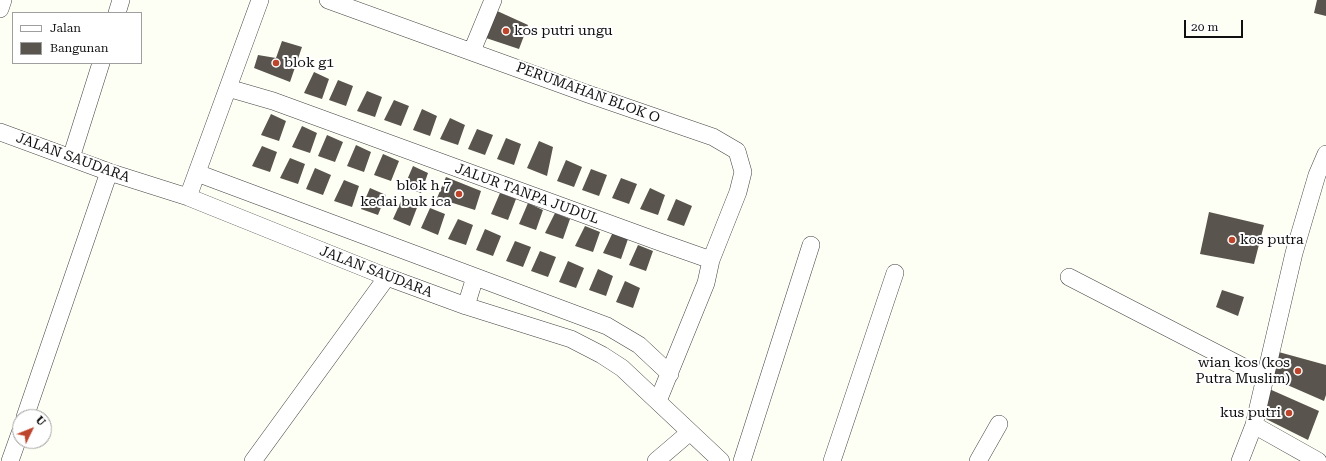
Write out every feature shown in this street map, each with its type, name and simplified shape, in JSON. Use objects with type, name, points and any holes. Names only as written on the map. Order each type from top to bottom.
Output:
[{"type":"street","points":[[0,9],[3,0]]},
{"type":"street","points":[[117,12],[121,0]]},
{"type":"street","points":[[188,197],[260,0]]},
{"type":"street","name":"PERUMAHAN BLOK O","points":[[328,0],[588,94],[713,137],[737,151],[743,172],[738,192],[711,260]]},
{"type":"street","points":[[472,51],[493,0]]},
{"type":"street","points":[[71,158],[101,64]]},
{"type":"street","name":"JALUR TANPA JUDUL","points":[[228,88],[273,101],[711,260]]},
{"type":"street","name":"JALAN SAUDARA","points":[[0,132],[109,172],[188,197],[387,277],[466,306],[571,339],[602,355],[622,368],[721,461]]},
{"type":"street","points":[[1240,461],[1254,425],[1294,253],[1326,154]]},
{"type":"street","points":[[28,409],[109,172]]},
{"type":"street","points":[[197,174],[607,326],[639,345],[670,374]]},
{"type":"street","points":[[742,461],[811,245]]},
{"type":"street","points":[[658,401],[706,283],[711,260]]},
{"type":"street","points":[[832,461],[895,273]]},
{"type":"street","points":[[253,461],[387,277]]},
{"type":"street","points":[[466,306],[475,277]]},
{"type":"street","points":[[1069,277],[1265,378]]},
{"type":"street","points":[[978,461],[998,424]]},
{"type":"street","points":[[1254,425],[1318,461]]},
{"type":"street","points":[[656,461],[690,432]]},
{"type":"street","points":[[10,461],[14,449]]},
{"type":"building","points":[[1317,0],[1326,0],[1326,16],[1314,13]]},
{"type":"building","name":"kos putri ungu","points":[[495,10],[528,25],[519,49],[483,37]]},
{"type":"building","name":"blok g1","points":[[282,41],[302,47],[290,82],[254,68],[258,55],[276,58]]},
{"type":"building","points":[[314,72],[329,79],[322,99],[304,93]]},
{"type":"building","points":[[338,80],[353,86],[346,106],[329,100]]},
{"type":"building","points":[[367,91],[382,97],[375,117],[357,111]]},
{"type":"building","points":[[394,100],[409,106],[401,126],[384,120]]},
{"type":"building","points":[[422,109],[437,116],[430,136],[413,130]]},
{"type":"building","points":[[271,114],[286,121],[279,141],[261,135]]},
{"type":"building","points":[[450,118],[465,125],[458,145],[440,139]]},
{"type":"building","points":[[302,126],[317,133],[310,153],[292,147]]},
{"type":"building","points":[[477,129],[493,135],[485,155],[468,149]]},
{"type":"building","points":[[327,135],[343,142],[335,162],[318,156]]},
{"type":"building","points":[[506,138],[521,144],[514,165],[497,159]]},
{"type":"building","points":[[539,141],[553,147],[547,176],[527,168]]},
{"type":"building","points":[[356,145],[371,152],[364,172],[347,166]]},
{"type":"building","points":[[262,146],[277,152],[270,172],[252,166]]},
{"type":"building","points":[[383,154],[399,161],[391,181],[374,175]]},
{"type":"building","points":[[290,158],[305,164],[298,184],[280,178]]},
{"type":"building","points":[[566,160],[582,167],[574,187],[557,181]]},
{"type":"building","points":[[413,166],[428,173],[421,193],[404,187]]},
{"type":"building","points":[[315,168],[331,175],[323,195],[306,189]]},
{"type":"building","points":[[591,169],[607,175],[599,196],[582,190]]},
{"type":"building","name":"blok h 7 kedai buk ica","points":[[446,177],[481,191],[475,210],[437,198]]},
{"type":"building","points":[[621,178],[637,184],[629,204],[612,198]]},
{"type":"building","points":[[344,180],[359,186],[352,207],[334,201]]},
{"type":"building","points":[[370,188],[386,195],[378,215],[361,209]]},
{"type":"building","points":[[650,188],[665,195],[658,215],[640,209]]},
{"type":"building","points":[[500,193],[516,199],[508,220],[491,214]]},
{"type":"building","points":[[402,199],[418,205],[410,226],[393,219]]},
{"type":"building","points":[[676,199],[692,206],[684,226],[667,220]]},
{"type":"building","points":[[528,203],[543,210],[536,230],[519,224]]},
{"type":"building","points":[[430,208],[445,214],[438,235],[421,228]]},
{"type":"building","name":"kos putra","points":[[1209,212],[1264,225],[1254,264],[1200,254]]},
{"type":"building","points":[[555,213],[570,219],[563,239],[545,233]]},
{"type":"building","points":[[458,219],[473,225],[466,245],[448,239]]},
{"type":"building","points":[[585,226],[600,232],[593,252],[575,246]]},
{"type":"building","points":[[485,229],[501,236],[493,256],[476,250]]},
{"type":"building","points":[[613,232],[628,239],[621,259],[603,253]]},
{"type":"building","points":[[515,241],[531,247],[523,267],[506,261]]},
{"type":"building","points":[[638,245],[653,251],[646,271],[629,265]]},
{"type":"building","points":[[540,251],[556,257],[548,277],[531,271]]},
{"type":"building","points":[[568,261],[584,268],[576,288],[559,282]]},
{"type":"building","points":[[598,269],[613,276],[606,296],[589,290]]},
{"type":"building","points":[[625,281],[640,288],[633,308],[616,302]]},
{"type":"building","points":[[1222,290],[1244,297],[1238,316],[1216,307]]},
{"type":"building","name":"wian kos (kos Putra Muslim)","points":[[1275,351],[1326,365],[1326,395],[1324,401],[1269,377]]},
{"type":"building","name":"kus putri","points":[[1267,388],[1319,411],[1308,440],[1258,415]]},
{"type":"place","name":"kos putri ungu","points":[[506,31]]},
{"type":"place","name":"blok g1","points":[[276,63]]},
{"type":"place","name":"blok h 7 kedai buk ica","points":[[459,194]]},
{"type":"place","name":"kos putra","points":[[1232,240]]},
{"type":"place","name":"wian kos (kos Putra Muslim)","points":[[1298,371]]},
{"type":"place","name":"kus putri","points":[[1289,413]]}]
